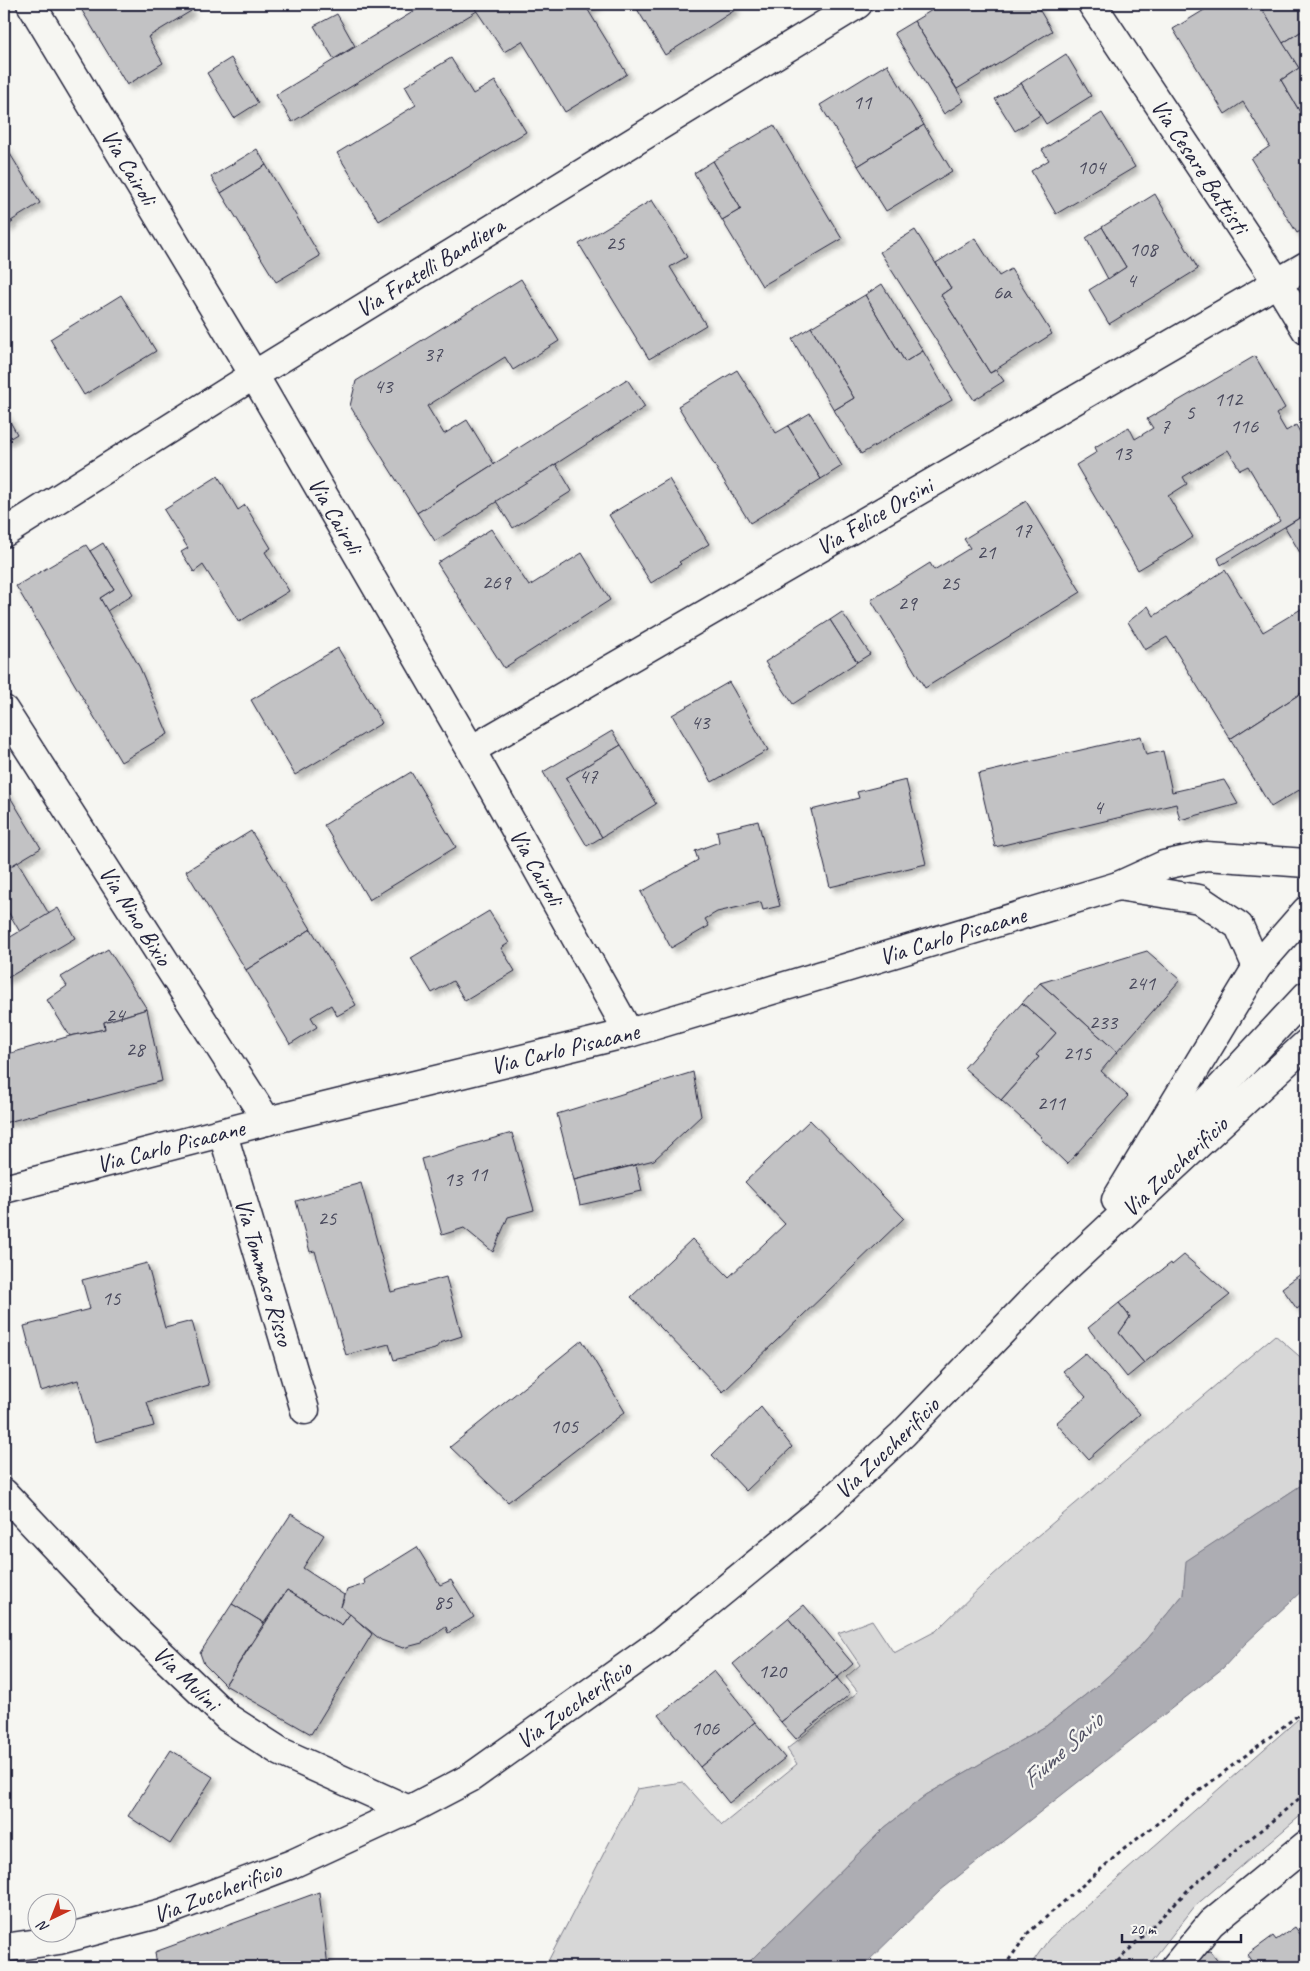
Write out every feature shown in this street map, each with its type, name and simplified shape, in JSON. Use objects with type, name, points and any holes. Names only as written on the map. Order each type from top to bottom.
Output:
[{"type":"street","name":"Via Cairoli","points":[[32,4],[254,375],[471,750],[629,1033]]},
{"type":"street","name":"Via Fratelli Bandiera","points":[[4,533],[254,375],[858,4]]},
{"type":"street","name":"Via Cesare Battisti","points":[[1096,5],[1277,282],[1306,330]]},
{"type":"street","name":"Via Felice Orsini","points":[[471,750],[1306,266]]},
{"type":"street","name":"Via Nino Bixio","points":[[4,710],[267,1121]]},
{"type":"street","name":"Via Carlo Pisacane","points":[[4,1189],[223,1134],[267,1121],[629,1033],[1118,886],[1164,865],[1206,856],[1306,863]]},
{"type":"street","points":[[1118,886],[1199,899],[1239,926],[1256,967]]},
{"type":"street","name":"Via Zuccherificio","points":[[1116,1200],[1256,967],[1306,911]]},
{"type":"street","name":"Via Zuccherificio","points":[[1042,1290],[1116,1200],[1306,996]]},
{"type":"street","name":"Via Zuccherificio","points":[[4,1948],[59,1940],[162,1913],[292,1864],[409,1810],[470,1778],[661,1642],[817,1514],[903,1434],[1042,1290],[1306,1044]]},
{"type":"street","name":"Via Tommaso Risso","points":[[223,1134],[305,1410]]},
{"type":"street","name":"Via Mulini","points":[[4,1494],[106,1601],[228,1718],[281,1752],[409,1810]]},
{"type":"street","points":[[1175,1967],[1211,1923],[1306,1845]]},
{"type":"path","points":[[1004,1967],[1028,1933],[1124,1849],[1306,1709]]},
{"type":"shaded area","points":[[1275,1335],[1306,1362],[1306,1482],[1187,1561],[1183,1595],[1138,1649],[1098,1685],[1046,1726],[926,1795],[884,1828],[744,1967],[545,1967],[637,1789],[683,1782],[722,1825],[797,1764],[787,1749],[858,1692],[846,1677],[860,1665],[838,1633],[872,1620],[894,1653],[936,1631],[1029,1543]]},
{"type":"shaded area","points":[[1306,1712],[1306,1811],[1195,1906],[1147,1967],[1029,1967],[1049,1939]]},
{"type":"water","name":"Fiume Savio","points":[[1306,1482],[1306,1587],[1245,1644],[1223,1668],[941,1890],[862,1967],[744,1967],[884,1828],[926,1795],[1046,1726],[1098,1685],[1138,1649],[1183,1595],[1186,1561]]},
{"type":"building","points":[[78,4],[186,4],[191,11],[148,37],[163,63],[127,85]]},
{"type":"building","points":[[426,4],[472,4],[477,11],[292,122],[276,95]]},
{"type":"building","points":[[472,4],[598,4],[588,10],[627,74],[565,112],[522,41],[504,52]]},
{"type":"building","points":[[634,4],[732,4],[735,10],[665,55]]},
{"type":"building","points":[[942,4],[1036,4],[1052,31],[957,89],[914,21]]},
{"type":"building","points":[[1214,4],[1259,4],[1299,68],[1281,80],[1306,122],[1306,228],[1297,233],[1251,159],[1270,146],[1243,102],[1225,114],[1173,29]]},
{"type":"building","points":[[1259,4],[1306,4],[1306,37],[1302,31],[1283,43]]},
{"type":"building","points":[[337,14],[355,46],[334,59],[314,26]]},
{"type":"building","points":[[914,21],[964,101],[944,114],[894,33]]},
{"type":"building","points":[[1302,31],[1306,37],[1306,122],[1281,80],[1299,68],[1283,43]]},
{"type":"building","points":[[1066,54],[1091,96],[1046,124],[1021,83]]},
{"type":"building","points":[[231,58],[258,103],[234,118],[207,73]]},
{"type":"building","points":[[451,58],[473,94],[495,81],[526,132],[379,221],[337,153],[416,105],[405,86]]},
{"type":"building","points":[[887,64],[924,125],[858,166],[820,105]]},
{"type":"building","points":[[1021,83],[1040,115],[1015,131],[995,99]]},
{"type":"building","points":[[1102,113],[1135,167],[1056,214],[1031,171],[1049,160],[1042,150]]},
{"type":"building","points":[[774,125],[842,239],[762,286],[722,220],[741,209],[713,161]]},
{"type":"building","points":[[924,125],[952,171],[886,211],[858,166]]},
{"type":"building","points":[[4,144],[40,203],[4,227]]},
{"type":"building","points":[[257,149],[266,165],[221,193],[211,177]]},
{"type":"building","points":[[713,161],[741,209],[722,220],[694,173]]},
{"type":"building","points":[[266,165],[320,256],[276,282],[221,193]]},
{"type":"building","points":[[1155,194],[1198,269],[1109,324],[1089,290],[1126,267],[1102,227]]},
{"type":"building","points":[[652,200],[687,257],[670,267],[706,325],[649,359],[579,244]]},
{"type":"building","points":[[1102,227],[1126,267],[1108,279],[1086,238]]},
{"type":"building","points":[[915,230],[951,288],[941,295],[990,373],[996,370],[1004,381],[974,400],[880,252]]},
{"type":"building","points":[[975,238],[999,276],[1011,269],[1052,334],[990,373],[941,295],[951,288],[936,263]]},
{"type":"building","points":[[521,279],[559,341],[513,370],[505,357],[427,406],[444,434],[467,420],[494,464],[417,513],[350,406],[356,381]]},
{"type":"building","points":[[882,284],[923,351],[905,362],[865,295]]},
{"type":"building","points":[[121,295],[156,351],[84,395],[50,339]]},
{"type":"building","points":[[865,295],[905,362],[923,351],[952,400],[861,454],[834,410],[854,398],[811,327]]},
{"type":"building","points":[[811,327],[854,398],[834,410],[792,339]]},
{"type":"building","points":[[1255,356],[1285,408],[1276,414],[1286,431],[1296,425],[1306,443],[1306,514],[1221,565],[1218,558],[1280,521],[1248,466],[1240,470],[1228,450],[1183,477],[1187,484],[1168,496],[1193,537],[1138,570],[1076,465],[1097,452],[1095,447],[1129,427],[1135,439],[1153,428],[1147,419]]},
{"type":"building","points":[[737,370],[776,433],[788,426],[821,479],[750,523],[678,406]]},
{"type":"building","points":[[627,379],[645,407],[435,541],[417,513]]},
{"type":"building","points":[[4,411],[17,434],[4,442]]},
{"type":"building","points":[[810,413],[842,466],[821,479],[788,426]]},
{"type":"building","points":[[556,464],[572,491],[513,528],[496,501]]},
{"type":"building","points":[[218,476],[238,510],[245,505],[271,548],[265,552],[289,591],[239,622],[203,565],[194,572],[181,552],[188,548],[164,510]]},
{"type":"building","points":[[669,479],[709,544],[679,562],[681,564],[651,583],[609,515]]},
{"type":"building","points":[[1026,501],[1081,592],[925,688],[871,600],[930,563],[934,570],[970,548],[964,539]]},
{"type":"building","points":[[1306,514],[1306,563],[1285,527]]},
{"type":"building","points":[[491,529],[529,586],[582,553],[610,600],[504,668],[437,563]]},
{"type":"building","points":[[103,543],[133,594],[107,611],[100,598],[114,589],[90,551]]},
{"type":"building","points":[[86,545],[114,589],[100,598],[140,668],[168,734],[121,762],[16,586]]},
{"type":"building","points":[[1225,570],[1263,632],[1306,606],[1306,690],[1230,739],[1167,637],[1145,650],[1128,622],[1148,606],[1154,616]]},
{"type":"building","points":[[842,612],[870,654],[857,662],[830,620]]},
{"type":"building","points":[[830,620],[857,662],[793,704],[765,662]]},
{"type":"building","points":[[338,648],[382,723],[295,775],[251,700]]},
{"type":"building","points":[[729,682],[768,750],[712,782],[672,715]]},
{"type":"building","points":[[1306,690],[1306,786],[1271,807],[1230,739]]},
{"type":"building","points":[[612,731],[621,745],[566,778],[602,837],[587,846],[543,772]]},
{"type":"building","points":[[1141,736],[1146,755],[1163,751],[1172,792],[1224,780],[1238,804],[1180,820],[1176,804],[995,847],[978,774]]},
{"type":"building","points":[[621,745],[656,804],[602,837],[566,778]]},
{"type":"building","points":[[411,772],[456,847],[369,900],[324,825]]},
{"type":"building","points":[[906,780],[926,864],[830,887],[811,810],[859,798],[857,792]]},
{"type":"building","points":[[4,787],[41,848],[4,870]]},
{"type":"building","points":[[758,821],[780,906],[763,910],[761,902],[717,912],[705,919],[709,926],[671,948],[641,892],[698,860],[695,851],[719,842],[717,831]]},
{"type":"building","points":[[251,831],[311,929],[246,970],[186,871]]},
{"type":"building","points":[[18,862],[49,914],[20,932],[4,905],[4,870]]},
{"type":"building","points":[[58,908],[75,938],[4,980],[4,941]]},
{"type":"building","points":[[489,911],[509,943],[501,948],[515,971],[465,1001],[453,981],[432,993],[411,958]]},
{"type":"building","points":[[311,929],[356,1005],[337,1016],[331,1005],[311,1017],[317,1027],[290,1044],[246,970]]},
{"type":"building","points":[[108,949],[147,1009],[104,1022],[105,1029],[70,1036],[47,1000],[67,986],[61,977]]},
{"type":"building","points":[[1147,951],[1180,980],[1117,1052],[1040,983]]},
{"type":"building","points":[[1040,983],[1117,1052],[1101,1071],[1128,1096],[1067,1164],[1040,1138],[1042,1137],[1001,1100],[1039,1057],[1036,1055],[1056,1033],[1022,1003]]},
{"type":"building","points":[[1022,1003],[1056,1033],[1036,1055],[1039,1057],[1001,1100],[964,1068]]},
{"type":"building","points":[[147,1009],[162,1081],[4,1123],[4,1055],[70,1036],[105,1029],[104,1022]]},
{"type":"building","points":[[693,1072],[701,1116],[654,1160],[574,1180],[557,1114]]},
{"type":"building","points":[[810,1120],[904,1218],[723,1392],[631,1297],[692,1239],[729,1277],[785,1224],[745,1182]]},
{"type":"building","points":[[512,1133],[534,1210],[508,1217],[493,1252],[464,1228],[442,1235],[421,1159]]},
{"type":"building","points":[[636,1165],[642,1191],[580,1205],[574,1180]]},
{"type":"building","points":[[361,1183],[391,1292],[446,1277],[462,1336],[440,1343],[435,1349],[394,1360],[389,1344],[346,1355],[315,1251],[310,1252],[296,1201]]},
{"type":"building","points":[[1184,1255],[1230,1295],[1144,1363],[1119,1333],[1130,1317],[1119,1303]]},
{"type":"building","points":[[147,1263],[165,1328],[192,1321],[209,1385],[147,1402],[154,1426],[95,1442],[78,1380],[41,1391],[24,1326],[90,1309],[82,1280]]},
{"type":"building","points":[[1306,1270],[1306,1302],[1297,1309],[1282,1288]]},
{"type":"building","points":[[1119,1303],[1130,1317],[1119,1333],[1144,1363],[1127,1377],[1088,1328]]},
{"type":"building","points":[[582,1340],[625,1412],[508,1502],[450,1447]]},
{"type":"building","points":[[1085,1353],[1140,1414],[1088,1459],[1056,1423],[1086,1397],[1063,1371]]},
{"type":"building","points":[[761,1407],[792,1447],[746,1491],[712,1455]]},
{"type":"building","points":[[291,1514],[324,1535],[303,1568],[344,1595],[341,1607],[350,1614],[342,1625],[287,1590],[264,1623],[232,1604]]},
{"type":"building","points":[[417,1547],[440,1585],[451,1580],[474,1617],[448,1633],[446,1627],[422,1643],[403,1648],[381,1640],[341,1607],[347,1590],[365,1584],[364,1580]]},
{"type":"building","points":[[287,1590],[342,1625],[350,1614],[372,1634],[311,1734],[225,1685]]},
{"type":"building","points":[[232,1604],[264,1623],[225,1685],[204,1664],[200,1653]]},
{"type":"building","points":[[804,1605],[853,1664],[837,1678],[788,1618]]},
{"type":"building","points":[[788,1618],[837,1678],[781,1722],[733,1664]]},
{"type":"building","points":[[714,1671],[755,1722],[700,1767],[659,1715]]},
{"type":"building","points":[[837,1678],[850,1694],[796,1739],[781,1722]]},
{"type":"building","points":[[755,1722],[785,1758],[729,1803],[700,1767]]},
{"type":"building","points":[[171,1750],[213,1777],[170,1844],[128,1816]]},
{"type":"building","points":[[319,1892],[328,1967],[157,1967],[155,1952]]},
{"type":"building","points":[[1295,1927],[1306,1942],[1306,1967],[1256,1967],[1247,1955],[1273,1936],[1276,1940]]},
{"type":"building","points":[[1210,1951],[1222,1967],[1190,1967],[1204,1952]]}]
